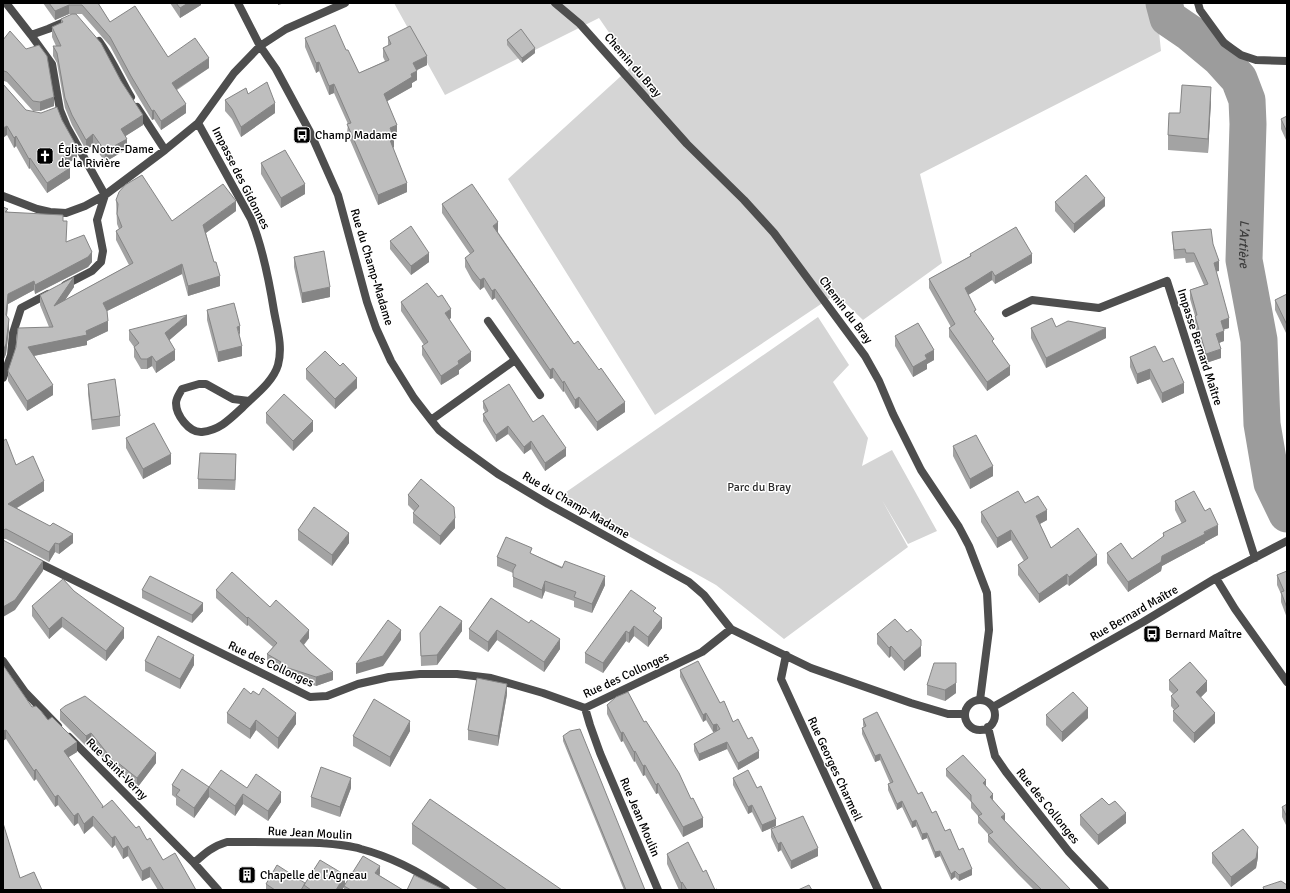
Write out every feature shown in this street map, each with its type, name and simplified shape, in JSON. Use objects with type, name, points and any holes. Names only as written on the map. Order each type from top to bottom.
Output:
[{"type":"street","points":[[3,378],[11,355],[13,333],[21,308],[92,271],[101,262],[103,251],[97,220],[105,195],[67,127],[56,111],[52,64],[31,34],[6,3]]},
{"type":"street","name":"Rue du Champ-Madame","points":[[238,3],[260,46],[276,69],[310,132],[338,195],[367,302],[376,328],[391,361],[414,398],[431,420],[439,430],[498,474],[548,504],[688,582],[704,595],[731,629]]},
{"type":"street","points":[[3,196],[36,209],[50,212],[66,213],[86,206],[105,195],[198,123],[234,73],[260,46],[286,29],[345,3]]},
{"type":"street","name":"Chemin du Bray","points":[[555,3],[580,24],[687,144],[744,200],[769,228],[865,356],[879,381],[893,414],[922,470],[959,527],[969,546],[986,593],[989,630],[980,700]]},
{"type":"street","points":[[1198,3],[1200,10],[1224,43],[1241,55],[1256,60],[1287,61]]},
{"type":"street","points":[[31,34],[48,29],[71,19]]},
{"type":"street","points":[[94,35],[106,50],[126,88],[165,150]]},
{"type":"street","name":"Impasse des Gidonnes","points":[[198,123],[251,219],[257,233],[268,274],[280,345],[278,366],[269,382],[224,425],[200,432],[186,425],[178,414],[176,401],[182,389],[199,384],[206,384],[233,399],[249,401]]},
{"type":"street","name":"Impasse Bernard Maître","points":[[1006,313],[1032,300],[1099,308],[1167,281],[1255,558]]},
{"type":"street","points":[[488,321],[540,395]]},
{"type":"street","points":[[431,420],[515,360]]},
{"type":"street","name":"Rue Bernard Maître","points":[[993,707],[1216,578],[1287,541]]},
{"type":"street","name":"Rue des Collonges","points":[[26,557],[310,697],[327,696],[358,684],[389,677],[420,674],[457,674],[498,680],[543,693],[585,708],[702,652],[731,629]]},
{"type":"street","points":[[1216,578],[1287,682]]},
{"type":"street","points":[[731,629],[811,668],[911,703],[948,714],[964,714]]},
{"type":"street","name":"Rue Georges Charmeil","points":[[786,655],[781,679],[878,890]]},
{"type":"street","name":"Rue Saint-Verny","points":[[3,661],[25,692],[194,863],[218,890]]},
{"type":"street","points":[[975,700],[987,702],[993,707],[995,716],[992,724],[988,727],[979,730],[970,727],[967,723],[964,714],[968,705],[975,700]]},
{"type":"street","name":"Rue Jean Moulin","points":[[585,708],[600,753],[658,890]]},
{"type":"street","name":"Rue des Collonges","points":[[988,727],[995,756],[1006,772],[1070,852],[1105,890]]},
{"type":"street","name":"Rue Jean Moulin","points":[[194,863],[216,845],[227,842],[300,842],[337,844],[360,848],[386,857],[412,869],[446,890]]},
{"type":"green space","points":[[394,3],[1156,3],[1161,51],[920,174],[942,263],[863,320],[836,294],[655,415],[508,179],[632,66],[599,18],[445,95]]},
{"type":"green space","name":"Parc du Bray","points":[[818,317],[849,365],[833,382],[868,438],[862,466],[892,450],[937,531],[908,544],[882,500],[908,547],[784,639],[716,585],[559,497]]},
{"type":"building","points":[[49,3],[98,3],[110,22],[135,6],[168,57],[195,38],[209,58],[172,83],[186,104],[161,121],[154,110],[152,111],[110,37],[82,5],[69,5],[55,11]]},
{"type":"building","points":[[176,3],[188,3],[180,8]]},
{"type":"building","points":[[72,14],[76,14],[101,43],[121,81],[143,115],[121,129],[127,139],[105,151],[93,134],[86,140],[72,115],[65,98],[57,53],[53,46],[61,46],[52,27],[63,22],[61,19]]},
{"type":"building","points":[[335,25],[346,50],[348,50],[359,73],[389,60],[383,48],[391,44],[388,37],[410,26],[427,56],[413,63],[417,71],[411,74],[412,77],[384,94],[397,125],[390,128],[394,138],[390,140],[407,183],[378,195],[347,124],[351,123],[334,84],[329,86],[319,62],[316,63],[305,38]]},
{"type":"building","points":[[521,29],[535,48],[522,58],[507,40]]},
{"type":"building","points":[[10,31],[26,49],[39,45],[47,56],[54,97],[40,102],[33,101],[7,72],[3,71],[3,40]]},
{"type":"building","points":[[267,82],[275,103],[241,127],[232,109],[225,100],[246,88],[248,94]]},
{"type":"building","points":[[3,84],[26,110],[41,113],[57,107],[62,120],[77,147],[63,157],[70,168],[47,183],[30,158],[29,159],[16,136],[14,138],[7,126],[3,128]]},
{"type":"building","points":[[1182,85],[1211,87],[1208,139],[1168,135],[1169,113],[1180,113]]},
{"type":"building","points":[[1287,116],[1287,132],[1281,119]]},
{"type":"building","points":[[285,150],[305,184],[281,198],[261,163]]},
{"type":"building","points":[[142,175],[172,221],[223,184],[236,201],[203,225],[214,262],[216,262],[220,276],[188,286],[182,264],[103,303],[107,311],[108,321],[86,331],[87,335],[28,347],[53,385],[27,401],[8,371],[16,347],[18,328],[53,327],[40,295],[74,277],[54,306],[133,263],[116,231],[122,227],[117,214],[118,204],[116,200],[119,192],[125,185]]},
{"type":"building","points":[[1086,175],[1105,198],[1074,224],[1055,202]]},
{"type":"building","points":[[472,184],[498,222],[493,226],[574,344],[578,341],[599,370],[601,368],[625,402],[597,422],[579,397],[575,400],[564,381],[563,383],[553,368],[550,370],[495,289],[492,291],[484,278],[480,280],[465,258],[474,251],[442,204]]},
{"type":"building","points":[[3,207],[8,209],[5,212],[63,215],[63,221],[67,221],[66,242],[84,235],[92,252],[88,257],[35,285],[34,281],[8,294],[6,315],[9,319],[6,344],[3,351]]},
{"type":"building","points":[[411,226],[429,253],[411,266],[390,241]]},
{"type":"building","points":[[1016,227],[1032,254],[995,276],[992,271],[965,288],[976,310],[974,311],[994,339],[992,341],[1010,366],[987,382],[949,328],[955,324],[929,279],[971,256],[970,254]]},
{"type":"building","points":[[1211,229],[1213,244],[1219,261],[1214,263],[1229,318],[1221,321],[1224,331],[1216,334],[1221,349],[1206,354],[1195,316],[1197,315],[1190,290],[1208,284],[1194,253],[1186,253],[1185,249],[1174,250],[1172,232]]},
{"type":"building","points":[[324,251],[330,287],[302,293],[294,257]]},
{"type":"building","points":[[427,283],[438,297],[442,295],[451,309],[445,313],[471,352],[458,361],[459,364],[441,376],[422,346],[428,342],[401,302]]},
{"type":"building","points":[[1287,294],[1287,325],[1275,300]]},
{"type":"building","points":[[234,303],[240,326],[237,327],[242,346],[218,352],[207,310]]},
{"type":"building","points":[[187,315],[165,333],[175,350],[156,362],[152,356],[147,359],[141,359],[134,347],[139,343],[129,330]]},
{"type":"building","points":[[1052,318],[1056,327],[1068,321],[1106,328],[1046,358],[1031,328]]},
{"type":"building","points":[[918,323],[934,350],[925,355],[927,359],[913,367],[895,336]]},
{"type":"building","points":[[1155,346],[1163,362],[1173,358],[1184,383],[1162,393],[1150,369],[1137,374],[1130,357]]},
{"type":"building","points":[[325,351],[340,366],[343,363],[357,378],[335,399],[306,369]]},
{"type":"building","points":[[115,379],[120,416],[92,420],[88,384]]},
{"type":"building","points":[[509,384],[533,422],[543,415],[566,448],[545,463],[531,441],[524,447],[508,426],[496,435],[483,414],[488,411],[483,401]]},
{"type":"building","points":[[284,394],[313,421],[293,441],[266,413]]},
{"type":"building","points":[[154,423],[171,454],[143,469],[126,438]]},
{"type":"building","points":[[976,435],[993,466],[970,479],[953,446]]},
{"type":"building","points":[[6,439],[16,465],[33,456],[44,481],[8,504],[50,526],[53,523],[73,534],[59,544],[55,543],[49,552],[6,529],[3,530],[3,441]]},
{"type":"building","points":[[200,453],[236,454],[235,480],[198,479]]},
{"type":"building","points":[[421,479],[454,507],[455,518],[440,536],[413,513],[419,506],[408,495]]},
{"type":"building","points":[[1018,491],[1025,503],[1038,496],[1047,510],[1036,516],[1051,548],[1078,528],[1097,555],[1069,577],[1067,574],[1039,594],[1018,565],[1028,558],[1011,530],[997,538],[981,512]]},
{"type":"building","points":[[1194,491],[1205,511],[1210,508],[1218,525],[1204,532],[1205,534],[1162,556],[1161,562],[1128,582],[1107,553],[1121,543],[1132,559],[1164,536],[1163,533],[1186,521],[1175,501]]},
{"type":"building","points":[[314,507],[349,533],[332,555],[298,530]]},
{"type":"building","points":[[506,537],[532,548],[530,553],[562,568],[565,561],[605,576],[592,604],[574,597],[576,592],[545,581],[542,590],[513,577],[513,570],[516,565],[497,557]]},
{"type":"building","points":[[3,540],[43,561],[15,600],[3,607]]},
{"type":"building","points":[[1287,571],[1287,608],[1281,592],[1284,591],[1277,575]]},
{"type":"building","points":[[232,572],[270,607],[276,600],[309,630],[300,641],[333,672],[316,677],[279,665],[281,662],[267,654],[277,643],[216,590]]},
{"type":"building","points":[[150,576],[203,603],[192,615],[142,590]]},
{"type":"building","points":[[63,579],[74,591],[124,628],[106,651],[62,617],[49,629],[32,606]]},
{"type":"building","points":[[631,590],[656,608],[653,611],[662,618],[648,637],[634,626],[629,633],[626,631],[603,663],[585,653]]},
{"type":"building","points":[[491,598],[529,623],[531,620],[560,639],[544,662],[497,630],[488,642],[469,629]]},
{"type":"building","points":[[440,606],[462,621],[437,655],[421,656],[420,633]]},
{"type":"building","points":[[895,619],[907,632],[911,629],[921,640],[921,646],[904,661],[891,646],[889,648],[877,634]]},
{"type":"building","points":[[388,620],[401,630],[383,656],[356,664]]},
{"type":"building","points":[[158,636],[194,655],[180,679],[145,661]]},
{"type":"building","points":[[698,661],[720,703],[724,701],[733,722],[738,719],[748,739],[752,737],[759,751],[738,763],[727,742],[699,754],[694,744],[720,729],[717,724],[713,725],[706,713],[703,715],[680,670]]},
{"type":"building","points":[[1190,662],[1207,681],[1196,692],[1215,713],[1194,733],[1173,711],[1179,706],[1171,696],[1178,690],[1169,680]]},
{"type":"building","points":[[934,663],[956,663],[956,683],[945,690],[927,685]]},
{"type":"building","points":[[3,665],[32,707],[36,706],[48,720],[52,717],[77,742],[64,751],[103,806],[102,808],[112,800],[136,828],[139,826],[147,840],[150,838],[163,860],[175,853],[196,890],[164,890],[150,867],[142,871],[128,846],[123,849],[115,836],[112,838],[93,816],[84,824],[78,813],[74,816],[58,795],[55,797],[36,769],[34,771],[6,730],[3,731]]},
{"type":"building","points":[[477,678],[507,684],[498,736],[468,730]]},
{"type":"building","points":[[244,688],[251,694],[253,691],[259,695],[263,688],[296,713],[278,738],[256,720],[250,729],[227,713]]},
{"type":"building","points":[[628,692],[644,722],[646,721],[679,773],[691,799],[693,798],[703,818],[683,827],[658,783],[656,785],[645,765],[643,766],[635,751],[634,752],[623,732],[621,733],[607,705],[616,697]]},
{"type":"building","points":[[1073,692],[1088,708],[1062,732],[1046,715]]},
{"type":"building","points":[[85,696],[156,753],[137,778],[117,762],[115,763],[91,733],[86,736],[60,710]]},
{"type":"building","points":[[374,699],[410,721],[390,757],[353,736]]},
{"type":"building","points":[[877,712],[918,794],[922,792],[932,813],[936,811],[945,831],[950,829],[959,850],[963,848],[972,869],[959,875],[955,871],[951,874],[940,851],[935,852],[927,833],[922,834],[916,820],[912,822],[902,801],[897,804],[888,784],[893,782],[880,754],[875,756],[862,728],[866,726],[863,719]]},
{"type":"building","points":[[580,729],[645,890],[626,890],[563,736],[570,731]]},
{"type":"building","points":[[963,755],[986,780],[983,783],[993,794],[990,797],[1005,814],[1001,817],[1071,890],[1042,890],[988,835],[993,832],[978,816],[982,814],[971,801],[971,795],[946,769]]},
{"type":"building","points":[[321,767],[351,778],[340,807],[311,797]]},
{"type":"building","points":[[182,769],[209,787],[194,808],[176,795],[180,790],[172,785]]},
{"type":"building","points":[[221,770],[247,788],[256,774],[281,792],[268,811],[243,794],[235,806],[209,787]]},
{"type":"building","points":[[748,770],[757,788],[761,786],[776,819],[762,825],[752,805],[748,807],[733,778]]},
{"type":"building","points":[[1102,798],[1109,805],[1115,801],[1126,813],[1098,835],[1080,815]]},
{"type":"building","points":[[430,799],[562,890],[507,890],[412,824]]},
{"type":"building","points":[[1287,804],[1287,817],[1282,807]]},
{"type":"building","points":[[803,816],[818,848],[791,861],[781,842],[778,844],[771,829]]},
{"type":"building","points":[[3,823],[20,878],[34,872],[42,890],[3,890]]},
{"type":"building","points":[[1243,829],[1258,847],[1256,858],[1231,877],[1212,853]]},
{"type":"building","points":[[688,842],[703,872],[706,870],[715,890],[687,890],[682,882],[681,883],[667,854]]},
{"type":"building","points":[[363,856],[380,866],[375,873],[403,890],[351,890],[344,886]]},
{"type":"building","points":[[320,860],[345,875],[336,890],[311,890],[304,885]]},
{"type":"building","points":[[277,865],[305,883],[301,890],[275,890],[266,884]]},
{"type":"building","points":[[414,875],[445,890],[407,890]]},
{"type":"building","points":[[1281,881],[1287,885],[1287,890],[1264,890],[1263,887]]},
{"type":"building","points":[[809,885],[812,890],[798,890]]},
{"type":"waterway","name":"L'Artière","points":[[1164,3],[1168,18],[1190,33],[1220,58],[1239,79],[1247,100],[1248,124],[1244,260],[1259,340],[1262,424],[1272,483],[1287,514]]},
{"type":"place","name":"Champ Madame","points":[[302,135]]},
{"type":"place","name":"Église Notre-Dame de la Rivière","points":[[45,156]]},
{"type":"place","name":"Bernard Maître","points":[[1152,634]]},
{"type":"place","name":"Chapelle de l'Agneau","points":[[247,875]]}]
